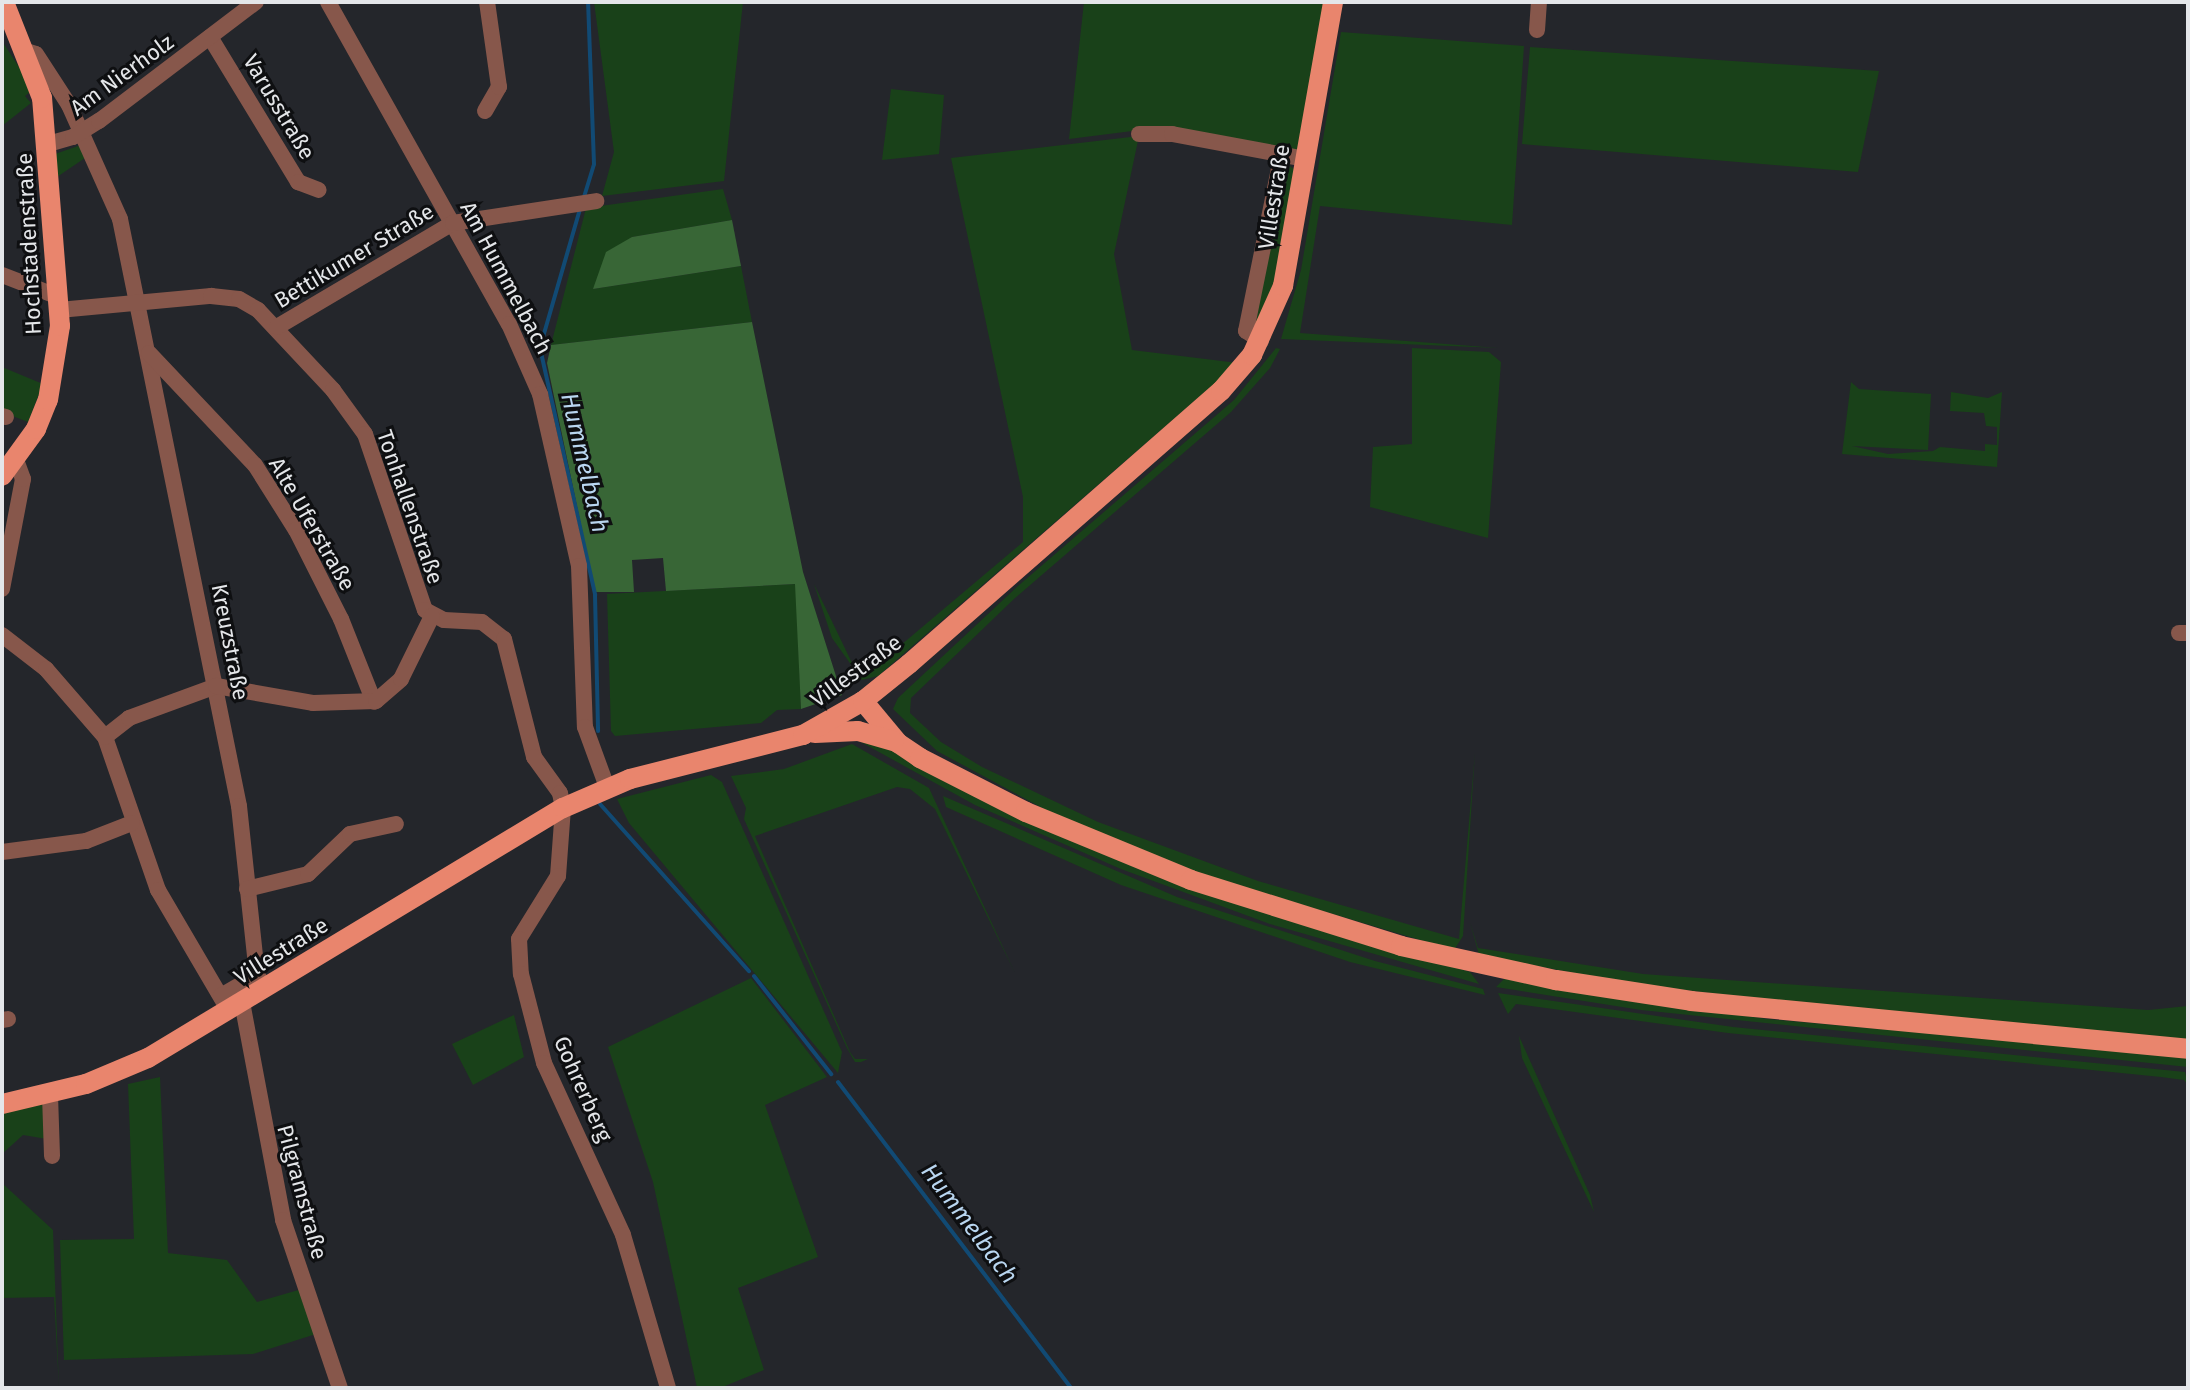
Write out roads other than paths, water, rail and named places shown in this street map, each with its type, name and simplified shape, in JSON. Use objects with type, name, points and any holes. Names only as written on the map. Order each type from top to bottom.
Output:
[{"type":"main road","name":"Hochstadenstraße","points":[[4,2],[26,51],[42,98],[59,304],[59,344],[48,400],[9,468]]},
{"type":"main road","name":"Villestraße","points":[[2,1104],[50,1095],[127,1068],[261,981],[563,808],[607,787],[803,735],[863,701],[1200,410],[1239,373],[1261,341],[1283,286],[1333,2]]},
{"type":"main road","points":[[863,701],[898,743]]},
{"type":"main road","points":[[803,735],[858,731],[898,743],[1000,800],[1154,866],[1275,909],[1428,953],[1588,986],[1737,1007],[2188,1049]]},
{"type":"street","name":"Am Nierholz","points":[[48,144],[83,132],[256,2]]},
{"type":"street","name":"Am Hummelbach","points":[[328,2],[519,345],[545,413],[581,581],[585,727],[607,787]]},
{"type":"street","points":[[485,111],[499,87],[487,2]]},
{"type":"street","points":[[1537,30],[1539,2]]},
{"type":"street","name":"Varusstraße","points":[[210,37],[298,182],[319,190]]},
{"type":"street","name":"Kreuzstraße","points":[[26,51],[46,67],[83,132],[120,219],[239,806],[247,889],[261,981]]},
{"type":"street","points":[[1139,134],[1172,134],[1305,159]]},
{"type":"street","points":[[1261,341],[1246,331],[1282,154]]},
{"type":"street","name":"Bettikumer Straße","points":[[277,327],[453,223],[596,201]]},
{"type":"street","points":[[2,275],[59,304],[137,305]]},
{"type":"street","name":"Tonhallenstraße","points":[[137,305],[232,297],[252,306],[277,327],[333,390],[370,445],[415,593],[432,616],[482,622],[501,634],[534,757],[560,793],[563,808]]},
{"type":"street","name":"Alte Uferstraße","points":[[149,353],[227,431],[263,478],[296,530],[341,619],[374,702]]},
{"type":"street","points":[[2,589],[23,479],[9,468]]},
{"type":"street","points":[[105,737],[129,718],[216,686],[313,703],[374,702],[401,679],[432,616]]},
{"type":"street","points":[[2,635],[46,669],[105,737],[132,823],[158,890],[231,1003]]},
{"type":"street","name":"Gohrerberg","points":[[563,808],[558,876],[521,933],[518,959],[544,1063],[617,1218],[668,1388]]},
{"type":"street","points":[[2,852],[86,841],[132,823]]},
{"type":"street","points":[[247,889],[308,874],[350,834],[396,824]]},
{"type":"street","name":"Pilgramstraße","points":[[231,1003],[283,1220],[340,1388]]},
{"type":"street","points":[[50,1095],[52,1156]]},
{"type":"waterway","name":"Hummelbach","points":[[584,197],[594,164],[588,2]]},
{"type":"waterway","name":"Hummelbach","points":[[580,209],[540,348],[595,595],[598,731]]},
{"type":"waterway","name":"Hummelbach","points":[[600,804],[749,971]]},
{"type":"waterway","name":"Hummelbach","points":[[754,976],[831,1074]]},
{"type":"waterway","name":"Hummelbach","points":[[838,1082],[1071,1388]]}]
